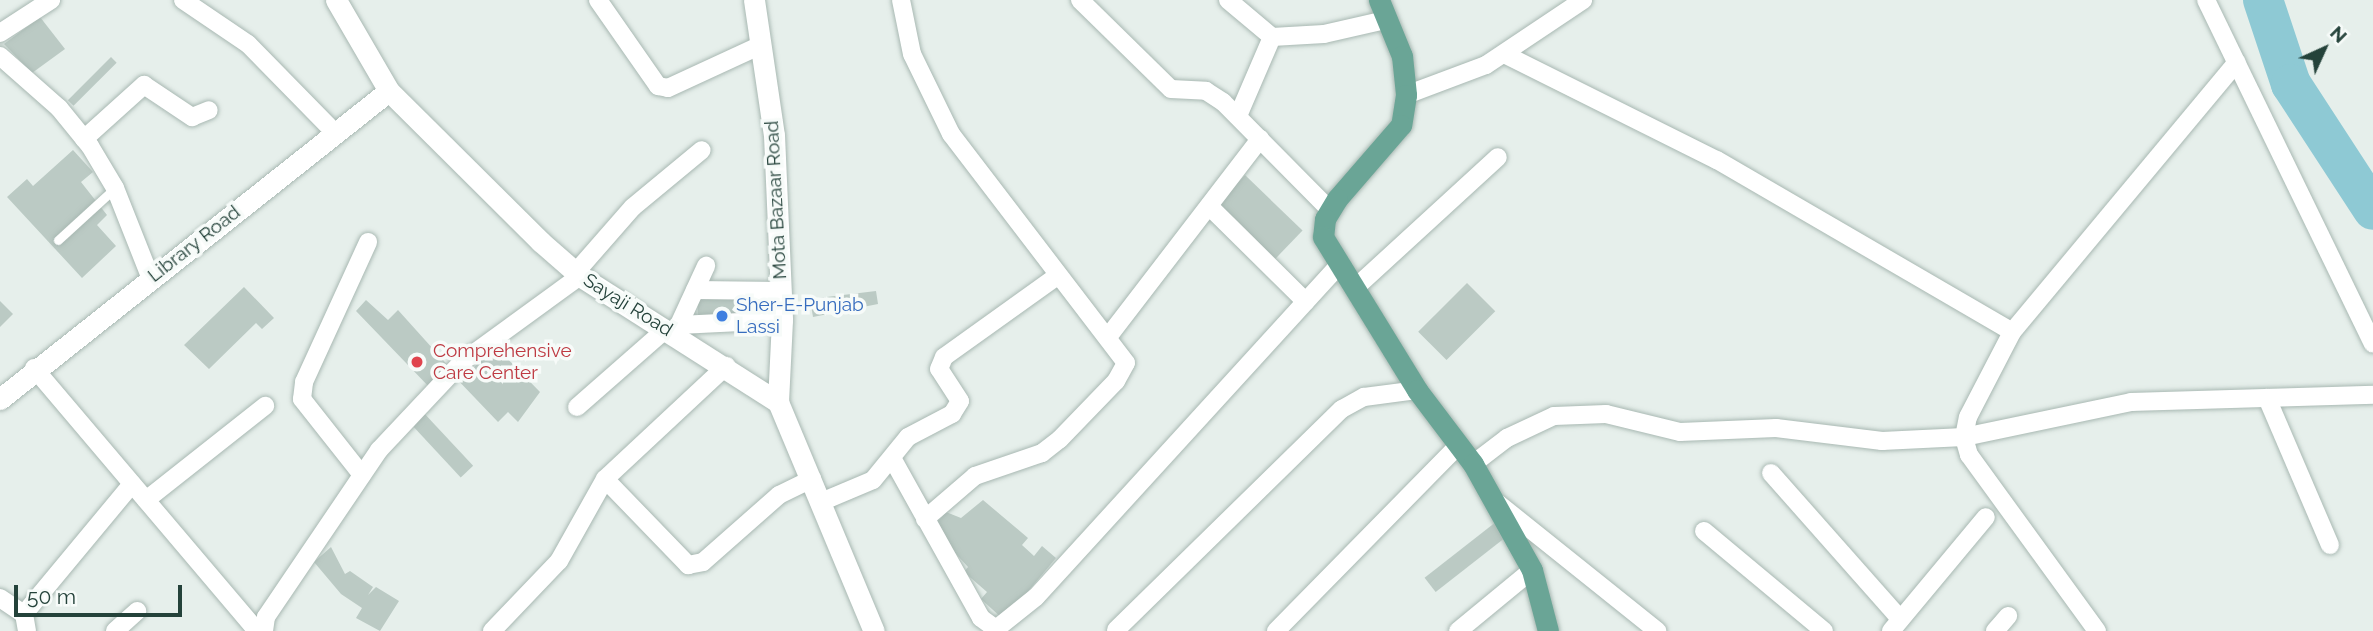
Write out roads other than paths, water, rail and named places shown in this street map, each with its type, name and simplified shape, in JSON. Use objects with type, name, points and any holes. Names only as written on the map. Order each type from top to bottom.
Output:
[{"type":"main road","points":[[1382,10],[1402,56],[1406,95],[1401,125],[1331,210],[1323,237],[1417,390],[1473,464],[1493,499],[1532,570],[1548,631]]},
{"type":"street","points":[[0,33],[51,0]]},
{"type":"street","points":[[183,0],[248,44],[336,134]]},
{"type":"street","name":"Sayaji Road","points":[[335,0],[389,91],[578,274],[673,329],[778,402]]},
{"type":"street","points":[[598,0],[658,86],[668,88],[761,45]]},
{"type":"street","name":"Mota Bazaar Road","points":[[754,0],[774,135],[782,320],[778,402]]},
{"type":"street","points":[[901,0],[929,97],[1057,276],[1123,354],[1123,372],[1060,439],[1042,453],[975,476],[925,519]]},
{"type":"street","points":[[1080,0],[1171,89],[1206,91],[1238,116],[1331,210]]},
{"type":"street","points":[[1228,0],[1272,37],[1324,34],[1382,10]]},
{"type":"street","points":[[1406,95],[1504,54],[1583,0]]},
{"type":"street","points":[[2206,0],[2373,344]]},
{"type":"street","points":[[1238,116],[1272,37]]},
{"type":"street","points":[[1504,54],[1717,160],[2012,332]]},
{"type":"street","points":[[0,56],[59,108],[84,139],[115,188],[150,279]]},
{"type":"street","points":[[2097,631],[1969,455],[1964,437],[1981,386],[2012,332],[2237,62]]},
{"type":"street","points":[[84,139],[144,85],[192,117],[209,110]]},
{"type":"street","name":"Library Road","points":[[0,399],[34,368],[389,91]]},
{"type":"street","points":[[1108,337],[1260,138]]},
{"type":"street","points":[[264,631],[266,617],[362,475],[462,362],[578,274],[633,206],[702,150]]},
{"type":"street","points":[[1354,289],[1498,156]]},
{"type":"street","points":[[1209,206],[1306,302]]},
{"type":"street","points":[[362,475],[302,399],[304,382],[368,242]]},
{"type":"street","points":[[892,458],[988,629],[1006,623],[1036,597],[1339,265]]},
{"type":"street","points":[[578,407],[673,329],[706,266]]},
{"type":"street","points":[[821,502],[873,480],[908,437],[958,407],[958,396],[939,369],[944,356],[1057,276]]},
{"type":"street","points":[[695,290],[781,291]]},
{"type":"street","points":[[673,329],[782,320]]},
{"type":"street","points":[[492,631],[559,561],[604,479],[726,366]]},
{"type":"street","points":[[34,368],[257,631]]},
{"type":"street","points":[[1115,630],[1342,409],[1364,397],[1417,390]]},
{"type":"street","points":[[1473,464],[1507,438],[1554,416],[1606,414],[1680,432],[1776,428],[1882,441],[1964,437],[2131,402],[2373,395]]},
{"type":"street","points":[[2267,398],[2330,545]]},
{"type":"street","points":[[778,402],[812,479],[868,628]]},
{"type":"street","points":[[146,500],[265,406]]},
{"type":"street","points":[[1276,631],[1458,446]]},
{"type":"street","points":[[1771,473],[1896,625],[1986,517]]},
{"type":"street","points":[[604,479],[688,565],[703,562],[779,495],[812,479]]},
{"type":"street","points":[[0,598],[26,623],[132,484]]},
{"type":"street","points":[[1493,499],[1657,631]]},
{"type":"street","points":[[1704,531],[1824,631]]},
{"type":"street","points":[[1458,631],[1532,570]]},
{"type":"street","points":[[115,631],[137,611]]},
{"type":"street","points":[[1995,631],[2008,615]]},
{"type":"lane","points":[[58,240],[115,188]]},
{"type":"waterway","points":[[2263,0],[2291,84],[2373,210]]},
{"type":"place","name":"Sher-E-Punjab Lassi","points":[[722,316]]},
{"type":"place","name":"Comprehensive Care Center","points":[[417,362]]}]
